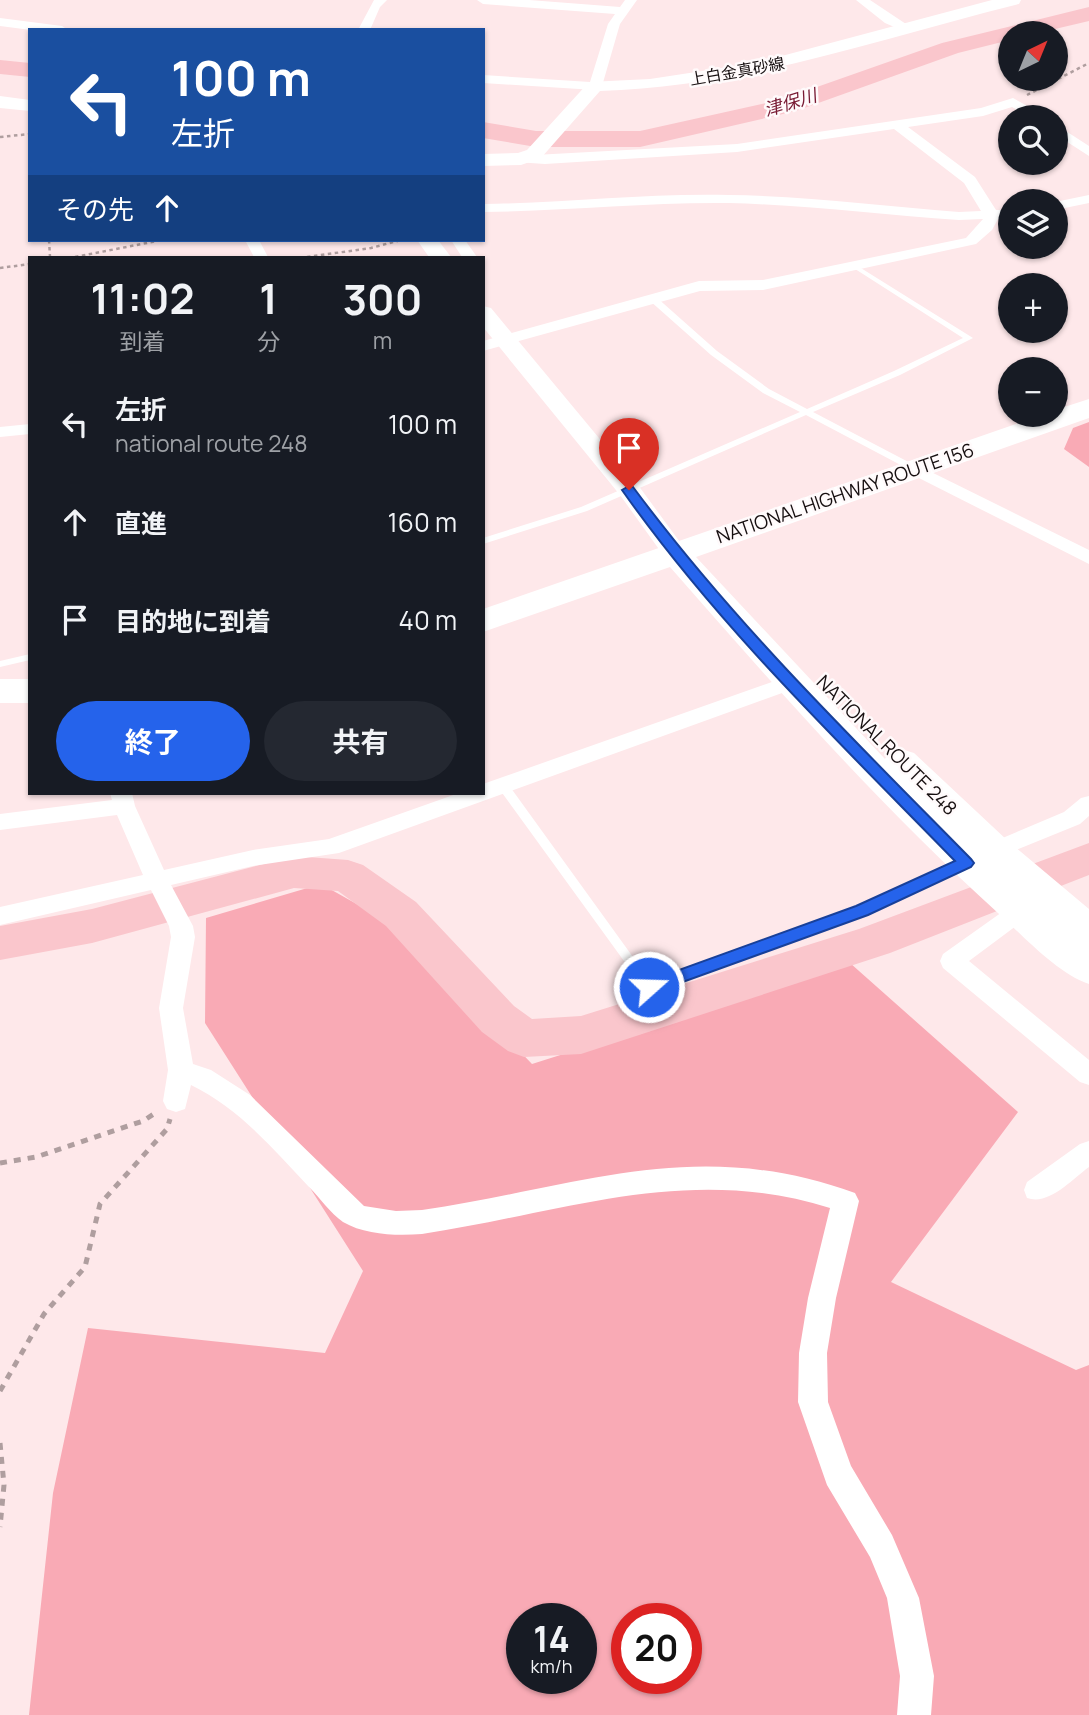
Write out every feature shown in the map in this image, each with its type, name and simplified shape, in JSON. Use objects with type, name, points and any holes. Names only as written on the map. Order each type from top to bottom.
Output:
[{"type":"highway","name":"NATIONAL HIGHWAY ROUTE 156","points":[[485,620],[1089,408]]},
{"type":"highway","name":"NATIONAL ROUTE 248","points":[[688,549],[789,683],[980,857],[1089,932]]},
{"type":"highway","name":"NATIONAL ROUTE 248","points":[[688,549],[816,673],[898,759],[980,857],[1020,911],[1089,968]]},
{"type":"highway","points":[[0,691],[28,691]]},
{"type":"main road","name":"上白金真砂線","points":[[593,88],[743,73],[1013,0]]},
{"type":"main road","points":[[485,160],[527,156],[593,88]]},
{"type":"main road","points":[[0,102],[28,106]]},
{"type":"main road","points":[[429,242],[439,256]]},
{"type":"main road","points":[[485,318],[494,343],[629,490],[688,549]]},
{"type":"street","points":[[365,28],[375,6],[381,0]]},
{"type":"street","points":[[483,0],[622,12]]},
{"type":"street","points":[[485,79],[593,88],[614,24],[631,0]]},
{"type":"street","points":[[862,0],[889,20],[906,28]]},
{"type":"street","points":[[0,22],[46,28]]},
{"type":"street","points":[[527,156],[545,160],[737,148],[984,112],[1013,102],[1018,105]]},
{"type":"street","points":[[897,125],[970,180],[992,216]]},
{"type":"street","points":[[1068,137],[1089,152]]},
{"type":"street","points":[[485,208],[562,206],[611,201],[730,199],[959,216],[998,215]]},
{"type":"street","points":[[1068,204],[1089,200]]},
{"type":"street","points":[[494,343],[699,286],[763,285],[971,241],[987,227],[992,216]]},
{"type":"street","points":[[0,432],[28,429]]},
{"type":"street","points":[[915,469],[960,494],[1036,528],[1089,558]]},
{"type":"street","points":[[485,794],[789,683]]},
{"type":"street","points":[[0,916],[159,883],[253,858],[331,847],[481,795]]},
{"type":"street","points":[[0,822],[123,799],[159,883],[181,926],[183,937],[171,1008],[181,1070],[176,1101]]},
{"type":"street","points":[[980,857],[1072,818],[1089,804]]},
{"type":"street","points":[[1020,911],[952,961],[1089,1075]]},
{"type":"street","points":[[181,1070],[204,1076],[235,1097],[355,1215],[399,1223],[424,1220],[600,1185],[681,1175],[758,1179],[814,1189],[845,1202],[822,1298],[814,1353],[813,1402],[838,1474],[881,1546],[903,1598],[917,1676],[914,1715]]},
{"type":"street","points":[[1037,1190],[1089,1152]]},
{"type":"lane","points":[[485,540],[584,509],[909,368],[969,338],[854,265]]},
{"type":"lane","points":[[652,298],[724,360],[766,391],[915,469]]},
{"type":"lane","points":[[0,664],[28,657]]},
{"type":"lane","points":[[504,787],[649,987],[862,910],[980,857]]},
{"type":"path","points":[[1013,102],[1089,63]]},
{"type":"path","points":[[0,137],[28,134]]},
{"type":"path","points":[[80,256],[152,242]]},
{"type":"path","points":[[314,256],[393,242]]},
{"type":"path","points":[[0,268],[28,264]]},
{"type":"path","points":[[0,1163],[36,1157],[143,1121],[176,1101]]},
{"type":"path","points":[[0,1391],[44,1314],[85,1267],[100,1204],[167,1129],[176,1101]]},
{"type":"path","points":[[0,1443],[4,1485],[0,1527]]},
{"type":"shaded area","points":[[1089,422],[1089,467],[1064,449],[1073,428]]},
{"type":"shaded area","points":[[321,884],[403,930],[532,1064],[850,963],[1018,1112],[891,1282],[1076,1370],[1089,1365],[1089,1715],[29,1715],[53,1493],[88,1328],[325,1353],[363,1271],[205,1023],[206,918]]},
{"type":"waterway","name":"津保川","points":[[485,130],[536,139],[640,139],[787,106],[950,48],[1089,14]]},
{"type":"waterway","name":"津保川","points":[[0,67],[28,70]]},
{"type":"waterway","points":[[0,943],[92,926],[294,872],[348,876],[401,914],[498,1019],[524,1038],[581,1035],[874,941],[1089,858]]},
{"type":"route","points":[[629,490],[675,553],[789,683],[966,863],[862,910],[649,987]]}]
